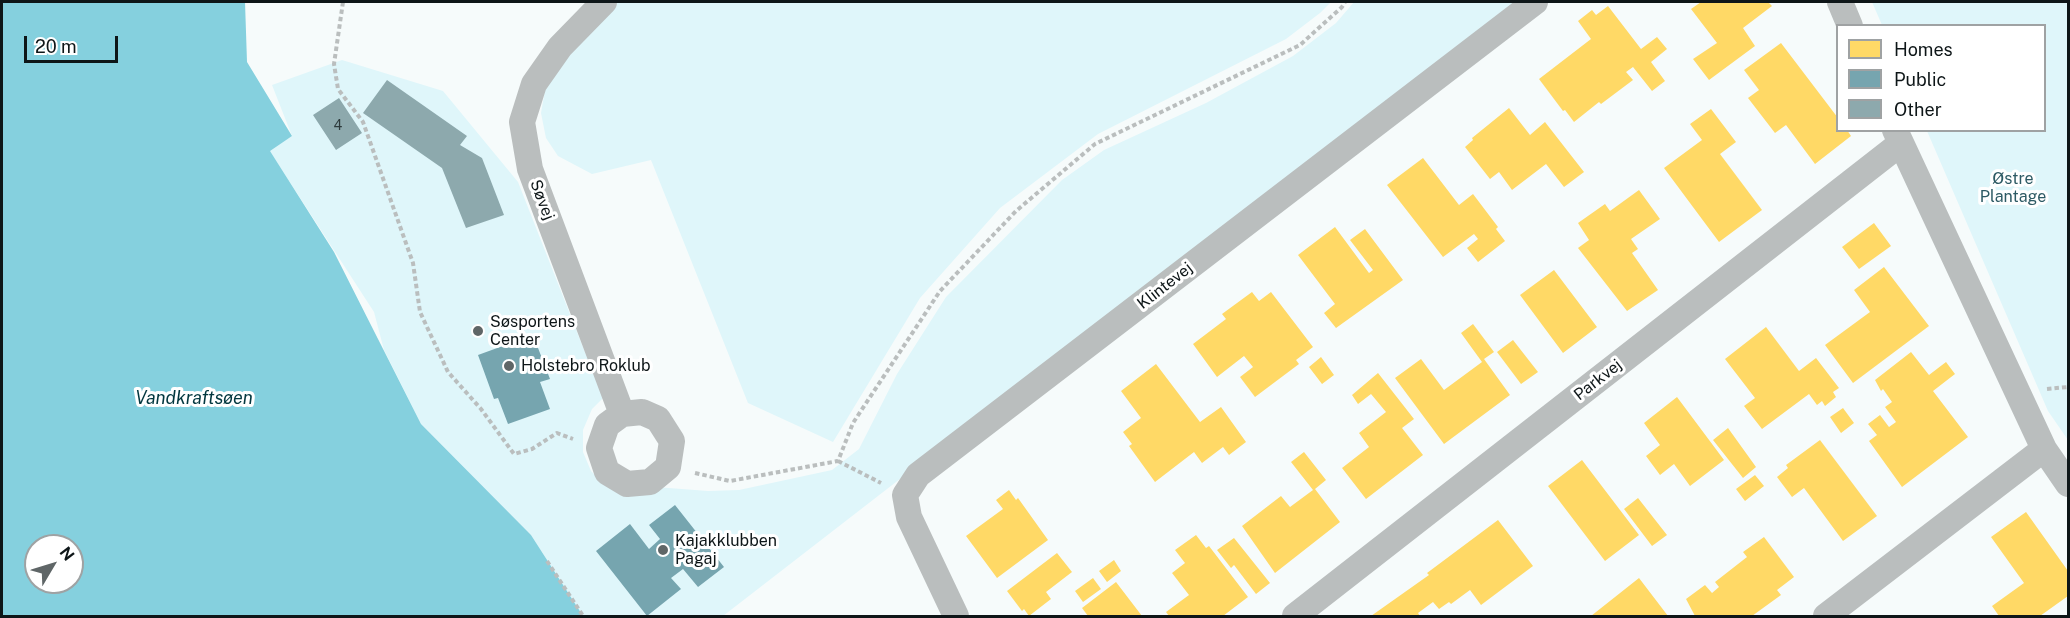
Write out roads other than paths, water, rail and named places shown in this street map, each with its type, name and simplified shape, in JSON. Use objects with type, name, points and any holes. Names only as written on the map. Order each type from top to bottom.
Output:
[{"type":"street","name":"Søvej","points":[[604,2],[560,47],[534,84],[522,122],[530,169],[622,414]]},
{"type":"street","name":"Klintevej","points":[[956,616],[909,517],[905,495],[918,475],[1535,2]]},
{"type":"street","points":[[1840,2],[1849,24]]},
{"type":"street","name":"Parkvej","points":[[1295,616],[1898,137],[2044,449],[2068,484]]},
{"type":"street","points":[[642,412],[658,419],[672,441],[668,467],[650,482],[627,484],[608,471],[599,448],[607,425],[622,414],[642,412]]},
{"type":"street","points":[[1826,616],[2044,449]]},
{"type":"water","name":"Vandkraftsøen","points":[[2,2],[245,2],[247,62],[292,136],[270,151],[334,252],[421,424],[531,535],[583,616],[2,616]]},
{"type":"place","name":"Søsportens Center","points":[[478,331]]},
{"type":"place","name":"Holstebro Roklub","points":[[509,366]]},
{"type":"place","name":"Kajakklubben Pagaj","points":[[663,550]]},
{"type":"park label","name":"Østre Plantage","points":[[2013,188]]}]
